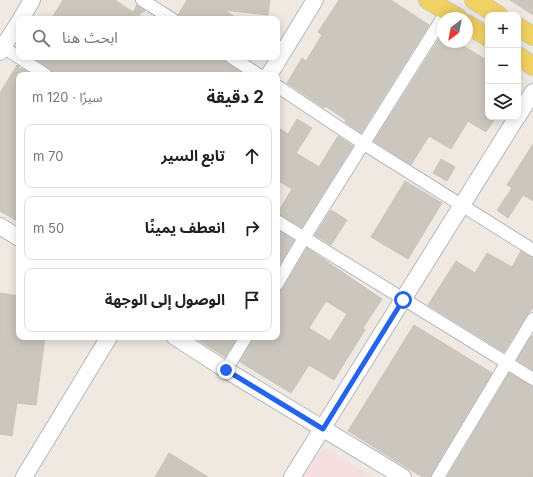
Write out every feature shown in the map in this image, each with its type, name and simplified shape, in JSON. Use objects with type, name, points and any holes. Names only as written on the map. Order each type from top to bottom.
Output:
[{"type":"main road","points":[[428,0],[449,12]]},
{"type":"main road","points":[[474,0],[493,12]]},
{"type":"main road","points":[[473,28],[485,35]]},
{"type":"main road","points":[[521,29],[533,36]]},
{"type":"main road","points":[[521,58],[533,66]]},
{"type":"street","points":[[22,16],[32,0]]},
{"type":"street","points":[[142,0],[167,16]]},
{"type":"street","points":[[280,57],[315,0]]},
{"type":"street","points":[[16,26],[1,48],[16,57]]},
{"type":"street","points":[[280,279],[304,238],[364,144],[437,36]]},
{"type":"street","points":[[21,60],[41,72]]},
{"type":"street","points":[[236,60],[255,72]]},
{"type":"street","points":[[271,72],[278,60]]},
{"type":"street","points":[[280,88],[364,144],[533,250]]},
{"type":"street","points":[[521,111],[533,92]]},
{"type":"street","points":[[292,477],[515,120]]},
{"type":"street","points":[[280,223],[533,379]]},
{"type":"street","points":[[0,226],[16,236]]},
{"type":"street","points":[[438,477],[533,319]]},
{"type":"street","points":[[24,477],[107,340]]},
{"type":"street","points":[[180,340],[226,370],[403,477]]},
{"type":"street","points":[[226,370],[244,340]]},
{"type":"shaded area","points":[[323,449],[329,450],[372,477],[303,477],[316,454]]},
{"type":"building","points":[[63,0],[115,0],[133,12],[137,5],[145,11],[138,14],[141,16],[53,16]]},
{"type":"building","points":[[187,0],[270,0],[268,15],[224,10],[234,16],[178,15]]},
{"type":"building","points":[[339,0],[391,0],[429,25],[361,133],[345,122],[346,120],[325,106],[324,108],[287,83],[302,58],[306,61],[322,35],[318,32]]},
{"type":"building","points":[[510,0],[533,0],[533,15]]},
{"type":"building","points":[[437,42],[437,48],[467,48],[485,59],[485,120],[494,120],[486,132],[468,121],[451,149],[429,136],[411,165],[374,141]]},
{"type":"building","points":[[36,60],[226,60],[227,63],[241,72],[52,72],[50,69]]},
{"type":"building","points":[[17,65],[19,66],[19,71],[21,68],[27,72],[16,72],[16,220],[0,211],[0,93]]},
{"type":"building","points":[[297,119],[312,128],[296,153],[319,167],[338,136],[353,146],[302,227],[280,216],[280,209],[292,189],[280,182],[280,129],[288,134]]},
{"type":"building","points":[[533,144],[533,201],[523,195],[508,218],[497,210],[512,188],[507,185]]},
{"type":"building","points":[[441,159],[455,167],[447,181],[433,173]]},
{"type":"building","points":[[405,181],[442,203],[408,259],[371,237]]},
{"type":"building","points":[[331,210],[347,220],[331,245],[315,235]]},
{"type":"building","points":[[280,232],[294,240],[280,264]]},
{"type":"building","points":[[307,248],[382,299],[363,328],[365,330],[334,380],[309,365],[291,393],[240,362],[251,340],[280,340],[280,290],[283,288]],"holes":[[[326,301],[347,314],[330,341],[309,328]]]},
{"type":"building","points":[[521,251],[533,257],[533,308],[504,352],[428,305],[456,261],[475,273],[487,253],[512,267]]},
{"type":"building","points":[[0,293],[16,296],[16,340],[45,340],[36,405],[17,403],[12,436],[0,434]]},
{"type":"building","points":[[414,325],[492,373],[431,477],[422,477],[348,431]]},
{"type":"building","points":[[531,336],[533,337],[533,370],[517,360]]},
{"type":"building","points":[[199,340],[235,340],[225,357]]},
{"type":"building","points":[[509,373],[533,386],[533,477],[447,477]]},
{"type":"building","points":[[169,453],[208,477],[155,477]]},
{"type":"route","points":[[226,370],[323,429],[403,300]]}]
